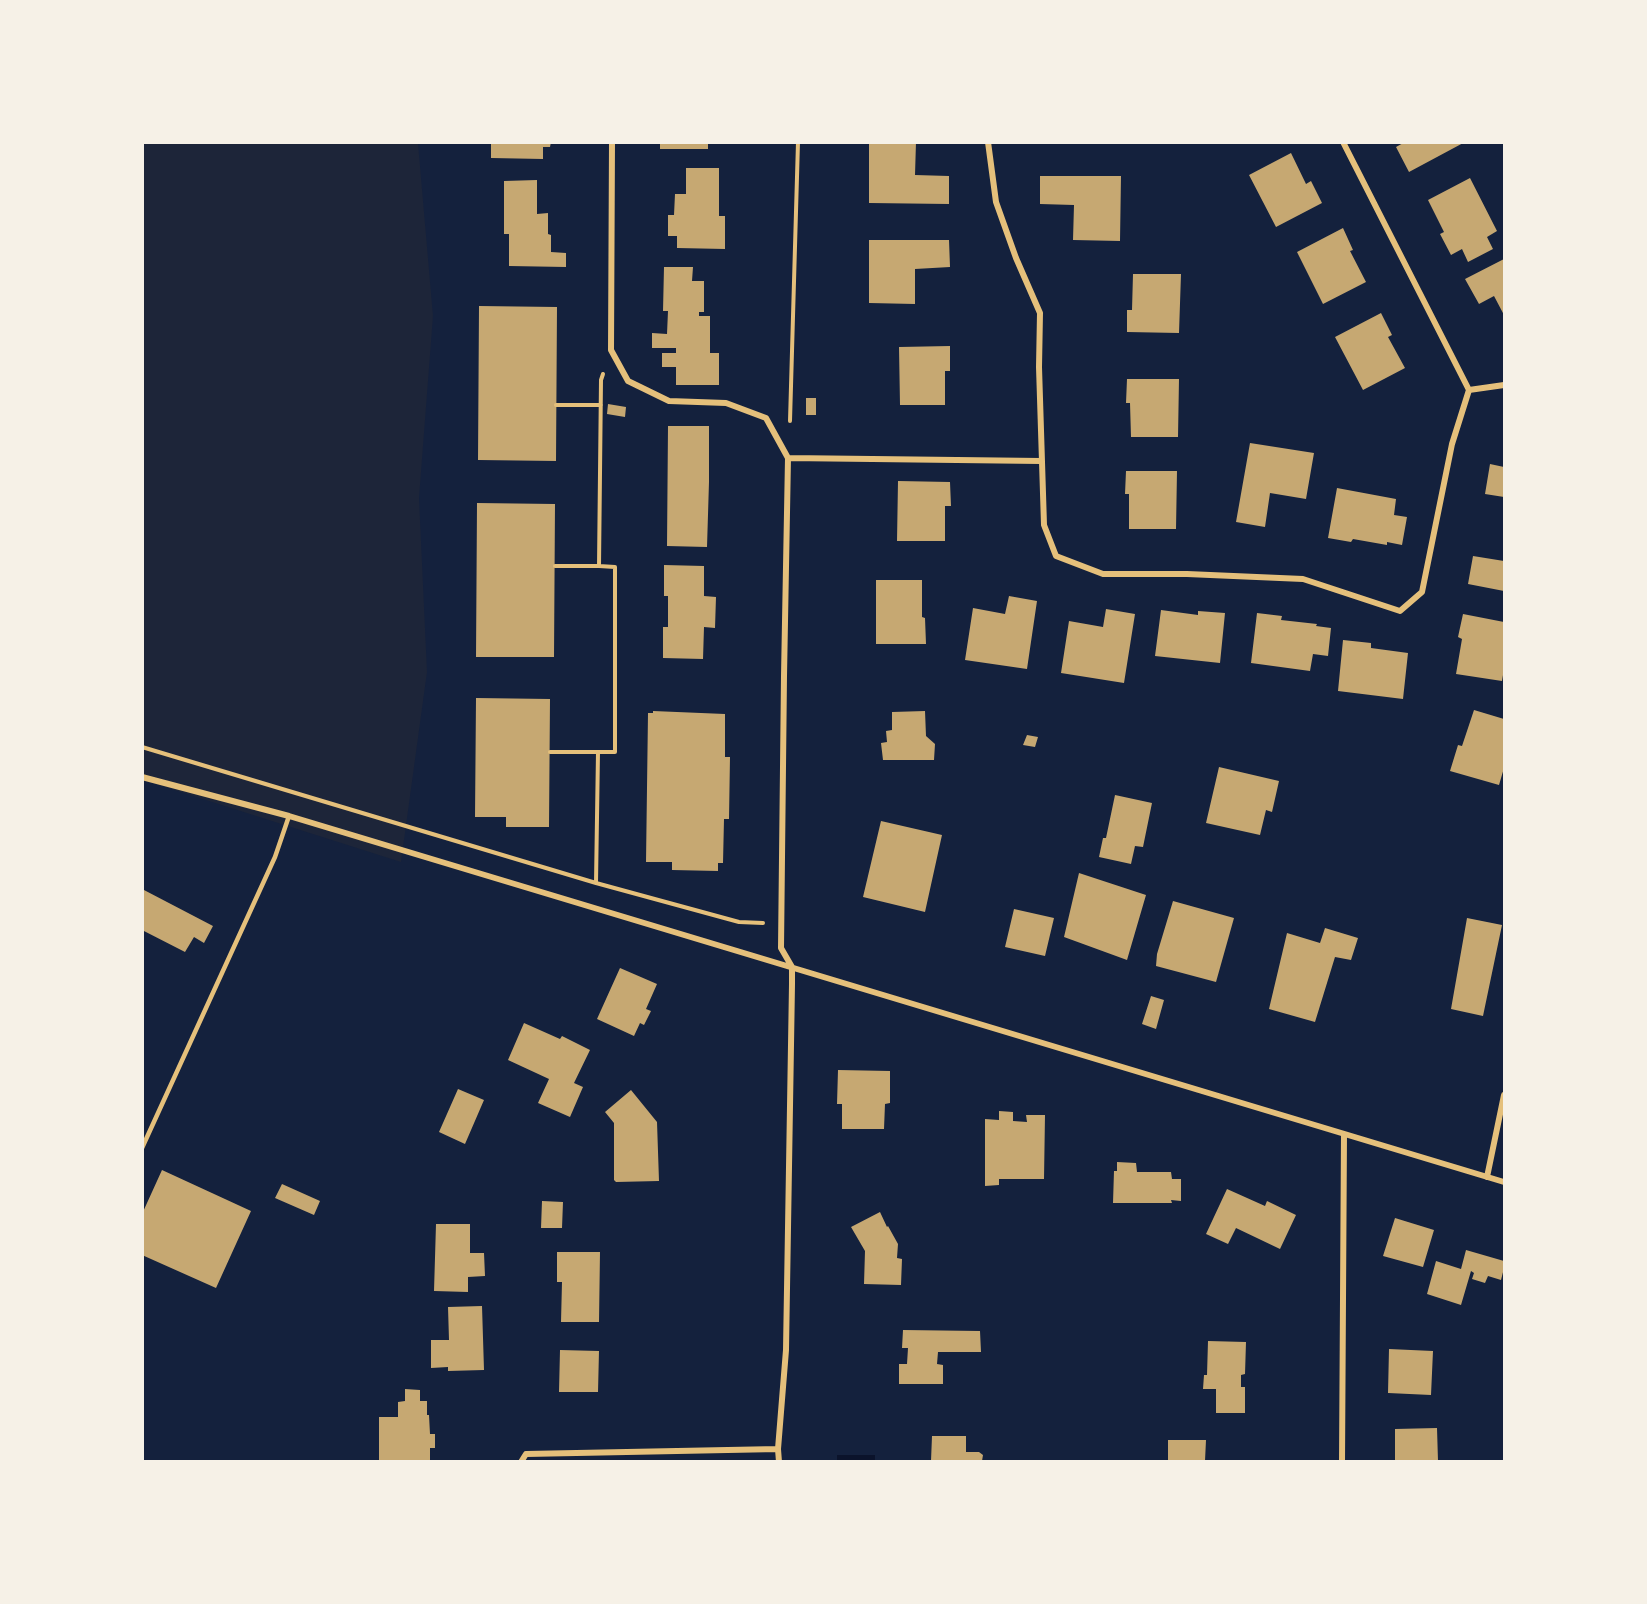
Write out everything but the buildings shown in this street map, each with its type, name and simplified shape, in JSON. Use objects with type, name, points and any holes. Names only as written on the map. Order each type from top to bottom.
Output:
[{"type":"street","points":[[612,142],[611,350],[628,381],[669,401],[726,403],[766,418],[788,458],[781,948],[792,967],[786,1350],[779,1461]]},
{"type":"street","points":[[988,142],[996,202],[1016,258],[1040,313],[1044,525],[1056,556],[1103,574],[1187,574],[1303,579],[1400,611],[1422,592],[1452,444],[1469,390],[1343,142]]},
{"type":"street","points":[[1469,390],[1504,385]]},
{"type":"street","points":[[788,458],[1041,461]]},
{"type":"street","points":[[142,777],[289,816],[1504,1182]]},
{"type":"street","points":[[1487,1178],[1504,1095]]},
{"type":"street","points":[[1342,1461],[1344,1134]]},
{"type":"street","points":[[521,1461],[526,1454],[778,1449]]},
{"type":"lane","points":[[142,1148],[274,857],[289,816]]},
{"type":"path","points":[[790,423],[798,142]]},
{"type":"path","points":[[599,566],[601,380],[611,350]]},
{"type":"path","points":[[556,405],[601,405]]},
{"type":"path","points":[[550,752],[615,752],[615,567],[555,566]]},
{"type":"path","points":[[142,747],[596,883],[739,922],[782,924]]},
{"type":"path","points":[[596,883],[598,752]]},
{"type":"shaded area","points":[[143,143],[418,143],[433,316],[419,498],[427,672],[401,862],[143,780]]},
{"type":"shaded area","points":[[837,1455],[875,1455],[875,1461],[837,1461]]}]
